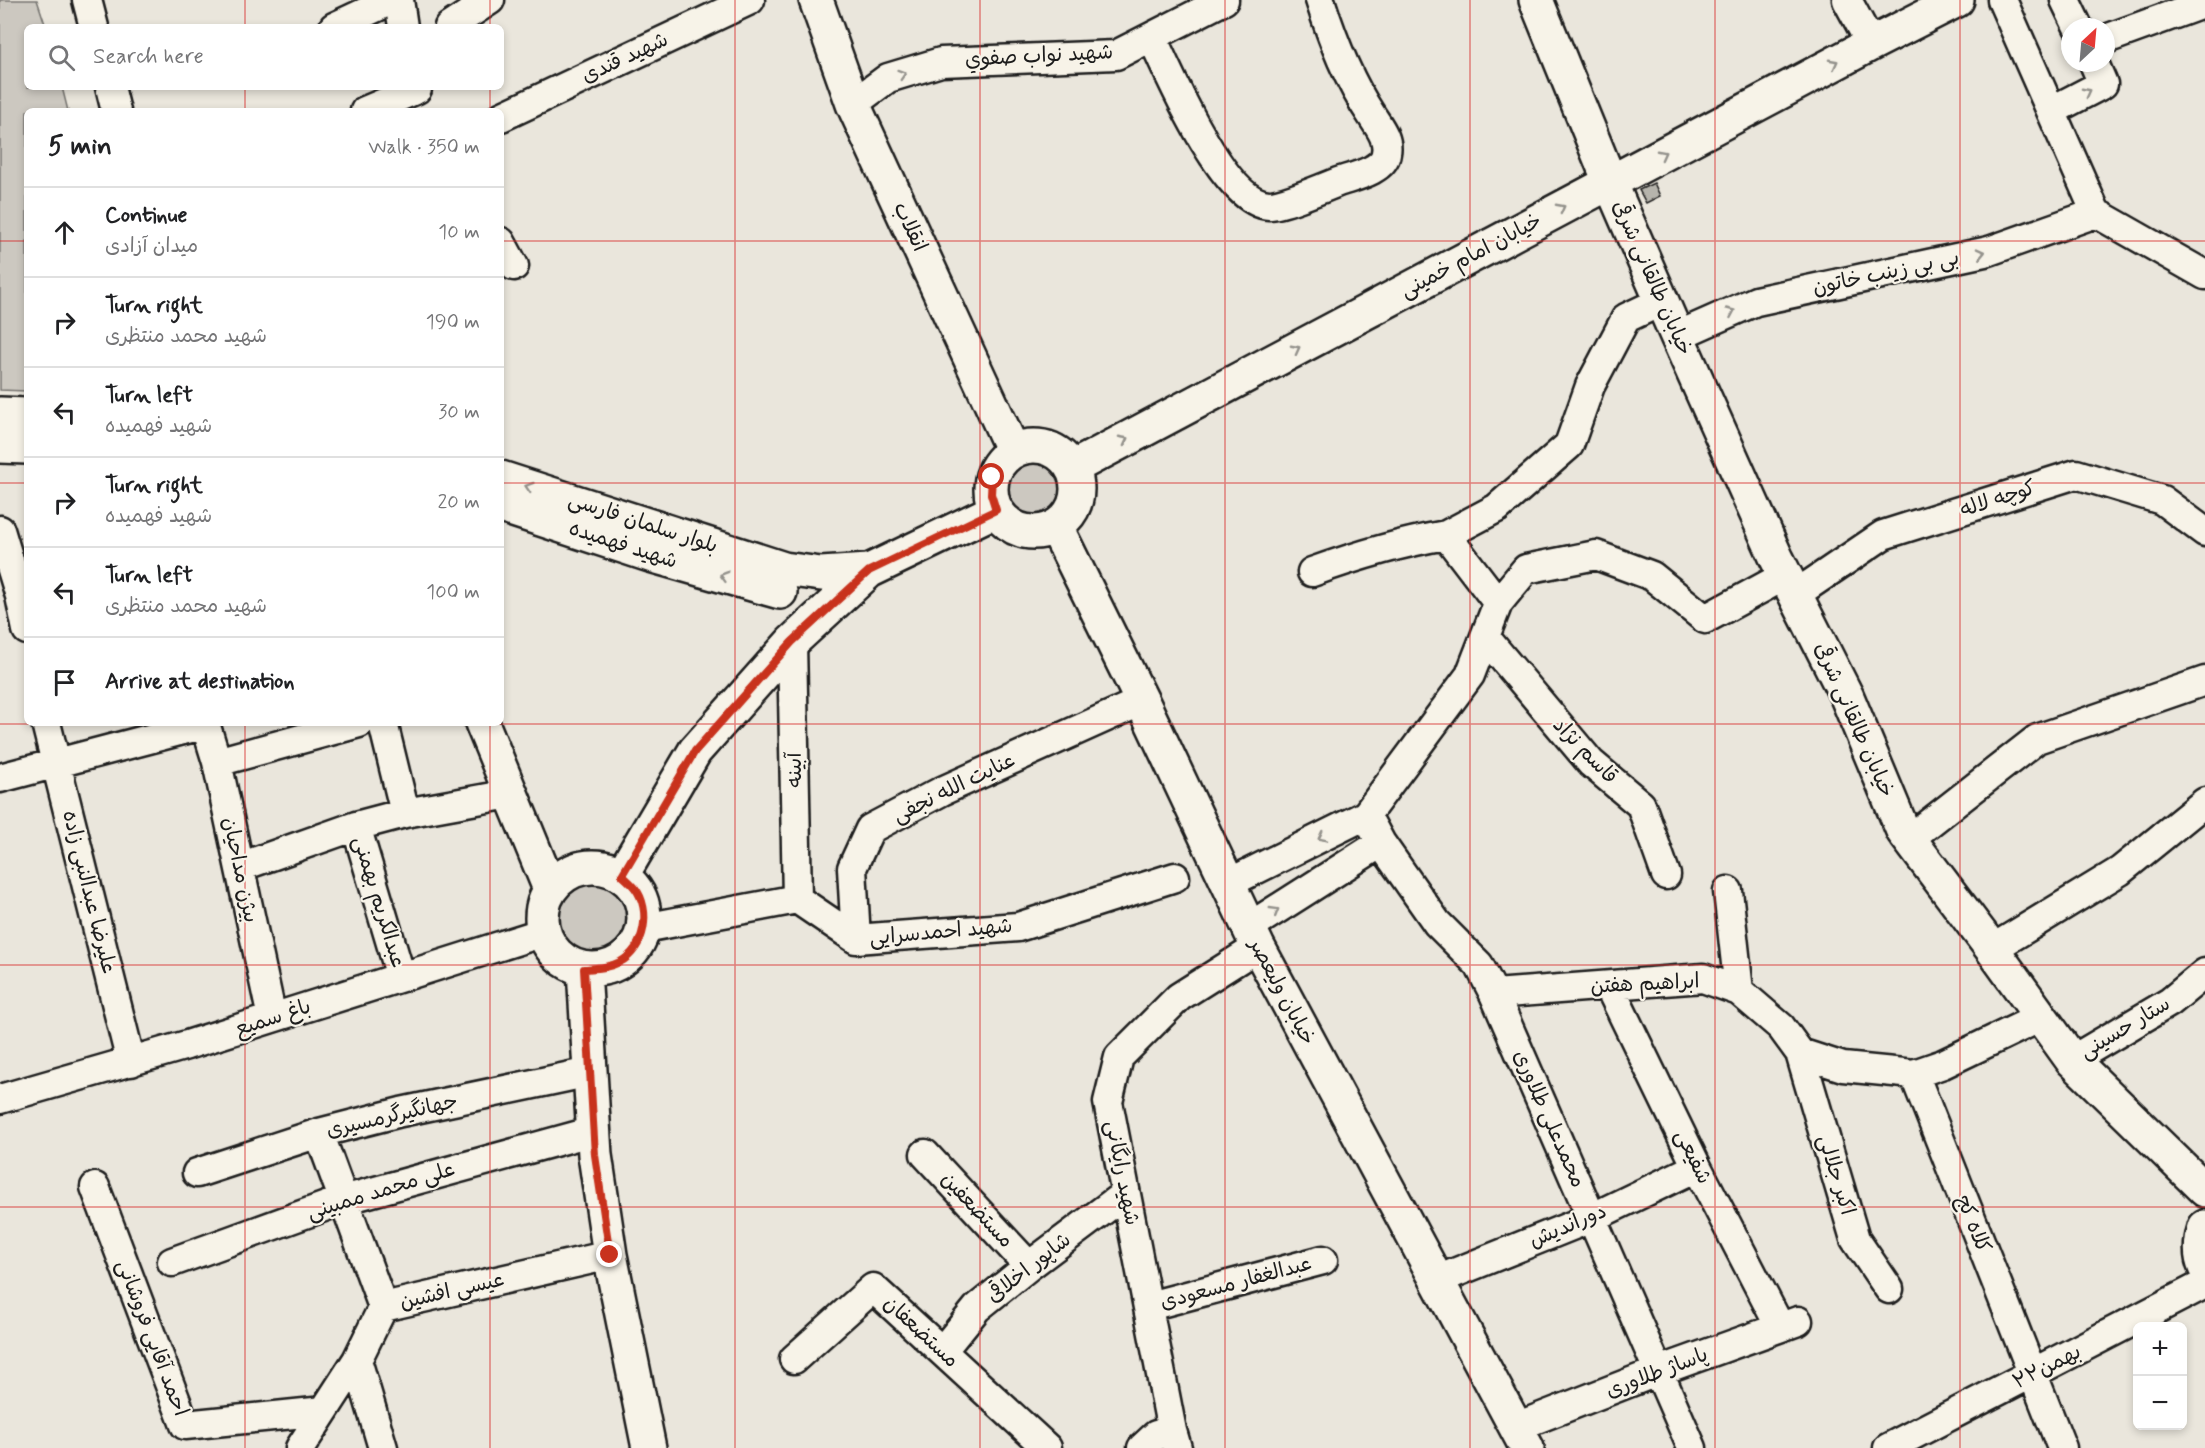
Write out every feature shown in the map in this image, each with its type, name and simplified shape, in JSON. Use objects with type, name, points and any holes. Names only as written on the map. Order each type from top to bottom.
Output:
[{"type":"main road","name":"انقلاب","points":[[816,0],[853,104],[1013,451]]},
{"type":"main road","name":"خیابان طالقانی شرقی","points":[[1536,0],[1610,182],[1677,336],[1791,585],[1847,697],[1903,831],[2072,1060],[2205,1190]]},
{"type":"main road","name":"خیابان امام خمینی","points":[[1072,468],[1957,0]]},
{"type":"main road","points":[[0,414],[24,415]]},
{"type":"main road","points":[[0,446],[24,447]]},
{"type":"main road","points":[[1029,446],[1046,447],[1061,455],[1072,468],[1077,484],[1076,501],[1069,516],[1056,526],[1040,532],[1023,531],[1007,523],[996,510],[991,494],[992,477],[1000,462],[1013,451],[1029,446]]},
{"type":"main road","name":"بلوار سلمان فارسی","points":[[504,479],[782,580]]},
{"type":"main road","name":"شهید فهمیده","points":[[504,507],[650,555],[782,580]]},
{"type":"main road","points":[[622,875],[695,751],[792,642],[869,571],[996,510]]},
{"type":"main road","name":"خیابان ولیعصر","points":[[1056,526],[1142,701],[1253,937],[1522,1438]]},
{"type":"main road","points":[[792,642],[782,580],[820,574],[869,571]]},
{"type":"main road","points":[[483,726],[550,890]]},
{"type":"main road","points":[[528,837],[556,849],[585,855],[613,853],[639,845]]},
{"type":"main road","points":[[583,867],[603,867],[622,875],[636,889],[644,908],[644,928],[637,946],[622,960],[604,968],[584,969],[565,961],[551,947],[544,932],[543,908],[550,890],[564,875],[583,867]]},
{"type":"main road","points":[[584,969],[595,1155],[610,1255],[649,1448]]},
{"type":"main road","points":[[2205,1227],[2201,1240],[2202,1262],[2205,1267]]},
{"type":"street","points":[[87,0],[93,24]]},
{"type":"street","points":[[340,24],[379,6],[381,0]]},
{"type":"street","points":[[399,0],[403,24]]},
{"type":"street","points":[[454,24],[490,0]]},
{"type":"street","name":"شهید قندی","points":[[504,116],[750,0]]},
{"type":"street","name":"شهید نواب صفوي","points":[[853,104],[888,78],[941,62],[1116,56],[1152,37],[1189,8],[1224,0]]},
{"type":"street","points":[[1152,37],[1186,110],[1219,165],[1251,199],[1269,205],[1296,198],[1378,167],[1387,154],[1384,135],[1360,98],[1344,67],[1320,0]]},
{"type":"street","points":[[1847,0],[1871,44]]},
{"type":"street","points":[[2002,0],[2096,213],[2205,275]]},
{"type":"street","points":[[2065,0],[2074,18]]},
{"type":"street","points":[[2115,36],[2205,3]]},
{"type":"street","points":[[2051,111],[2103,84],[2098,72]]},
{"type":"street","points":[[111,90],[115,108]]},
{"type":"street","points":[[372,108],[412,90]]},
{"type":"street","name":"بی بی زینب خاتون","points":[[1677,336],[1756,301],[1989,251],[2096,213]]},
{"type":"street","points":[[1312,572],[1362,554],[1406,542],[1446,535],[1497,508],[1569,445],[1590,386],[1626,318],[1662,301]]},
{"type":"street","name":"کوچه لاله","points":[[1791,585],[1883,536],[2076,474],[2162,500],[2205,532]]},
{"type":"street","points":[[0,530],[24,621]]},
{"type":"street","points":[[1446,535],[1498,603]]},
{"type":"street","points":[[1228,883],[1366,815],[1470,675],[1498,603],[1526,569],[1596,555],[1652,576],[1705,619],[1791,585]]},
{"type":"street","name":"قاسم نژاد","points":[[1485,637],[1591,763],[1641,805],[1666,874]]},
{"type":"street","name":"آبینه","points":[[792,642],[797,899]]},
{"type":"street","points":[[1909,839],[2037,739],[2205,681]]},
{"type":"street","name":"عنایت الله نجفی","points":[[856,939],[852,868],[870,829],[942,791],[1142,701]]},
{"type":"street","name":"علیرضا عبدالنبی زاده","points":[[47,726],[131,1062]]},
{"type":"street","points":[[0,778],[58,765],[199,726]]},
{"type":"street","name":"بیژن مداحیان","points":[[207,726],[217,762],[272,1018]]},
{"type":"street","points":[[217,762],[348,726]]},
{"type":"street","points":[[384,726],[405,813]]},
{"type":"street","name":"عبدالکریم بهمنی","points":[[240,867],[356,826],[405,813],[510,794]]},
{"type":"street","points":[[1992,949],[2120,872],[2205,802]]},
{"type":"street","name":"محمدعلی طلاوری","points":[[1366,815],[1381,843],[1437,923],[1479,965],[1494,994],[1692,1448]]},
{"type":"street","name":"عبدالکریم بهمنی","points":[[356,826],[401,977]]},
{"type":"street","name":"شهید رایگانی","points":[[1142,1448],[1156,1436],[1175,1439],[1108,1102],[1119,1057],[1179,997],[1300,896],[1381,843]]},
{"type":"street","points":[[1278,860],[1300,896]]},
{"type":"street","name":"شهید احمدسرایی","points":[[797,899],[856,939],[1018,927],[1175,877]]},
{"type":"street","points":[[1728,891],[1739,991]]},
{"type":"street","points":[[644,928],[797,899]]},
{"type":"street","name":"باغ سمیع","points":[[0,1099],[131,1062],[544,932]]},
{"type":"street","name":"ستار حسینی","points":[[2072,1060],[2170,1002],[2205,973]]},
{"type":"street","name":"ابراهیم هفتن","points":[[1494,994],[1703,978],[1739,991],[1781,1027],[1800,1053]]},
{"type":"street","name":"شفیعی","points":[[1610,986],[1697,1167],[1789,1324]]},
{"type":"street","points":[[1800,1053],[1843,1067],[1914,1074],[1943,1064],[2041,1017]]},
{"type":"street","name":"اکبر جلالی","points":[[1800,1053],[1855,1239],[1889,1289]]},
{"type":"street","name":"جهانگیرگرمسیری","points":[[196,1173],[319,1133],[590,1072]]},
{"type":"street","name":"کلاه کج","points":[[1914,1074],[2062,1448]]},
{"type":"street","name":"علی محمد ممبینی","points":[[172,1262],[343,1200],[594,1131]]},
{"type":"street","points":[[319,1133],[382,1307]]},
{"type":"street","name":"مستضعفین","points":[[925,1154],[1029,1266]]},
{"type":"street","name":"دوراندیش","points":[[1437,1281],[1592,1218],[1697,1167]]},
{"type":"street","name":"احمد آقایی فروشانی","points":[[95,1187],[185,1425],[324,1411]]},
{"type":"street","name":"شاپور اخلاقی","points":[[942,1351],[977,1308],[1125,1194]]},
{"type":"street","name":"عیسی افشین","points":[[300,1448],[357,1360],[382,1307],[610,1255]]},
{"type":"street","name":"عبدالغفار مسعودی","points":[[1149,1306],[1323,1260]]},
{"type":"street","name":"۲۲بهمن","points":[[1888,1448],[2205,1284]]},
{"type":"street","name":"مستضعفان","points":[[794,1359],[873,1288],[1047,1448]]},
{"type":"street","name":"پاساژ طلاوری","points":[[1522,1438],[1659,1371],[1789,1324]]},
{"type":"street","points":[[357,1360],[383,1448]]},
{"type":"shaded area","points":[[0,0],[37,0],[45,24],[24,24],[24,90],[63,90],[67,108],[24,108],[24,391],[0,390]]},
{"type":"shaded area","points":[[1035,453],[1049,456],[1061,464],[1069,476],[1072,490],[1069,504],[1061,516],[1049,524],[1035,527],[1021,524],[1009,516],[1001,504],[998,490],[1001,476],[1009,464],[1021,456]]},
{"type":"shaded area","points":[[586,879],[600,879],[614,885],[625,896],[631,910],[628,932],[620,944],[600,955],[586,955],[572,949],[561,938],[555,924],[555,910],[561,896],[572,885]]},
{"type":"building","points":[[1654,183],[1660,196],[1646,203],[1639,190]]},
{"type":"route","points":[[610,1255],[595,1155],[584,969],[604,968],[622,960],[637,946],[644,928],[644,908],[636,889],[622,875],[695,751],[792,642],[869,571],[996,510],[991,494],[992,477]]}]
